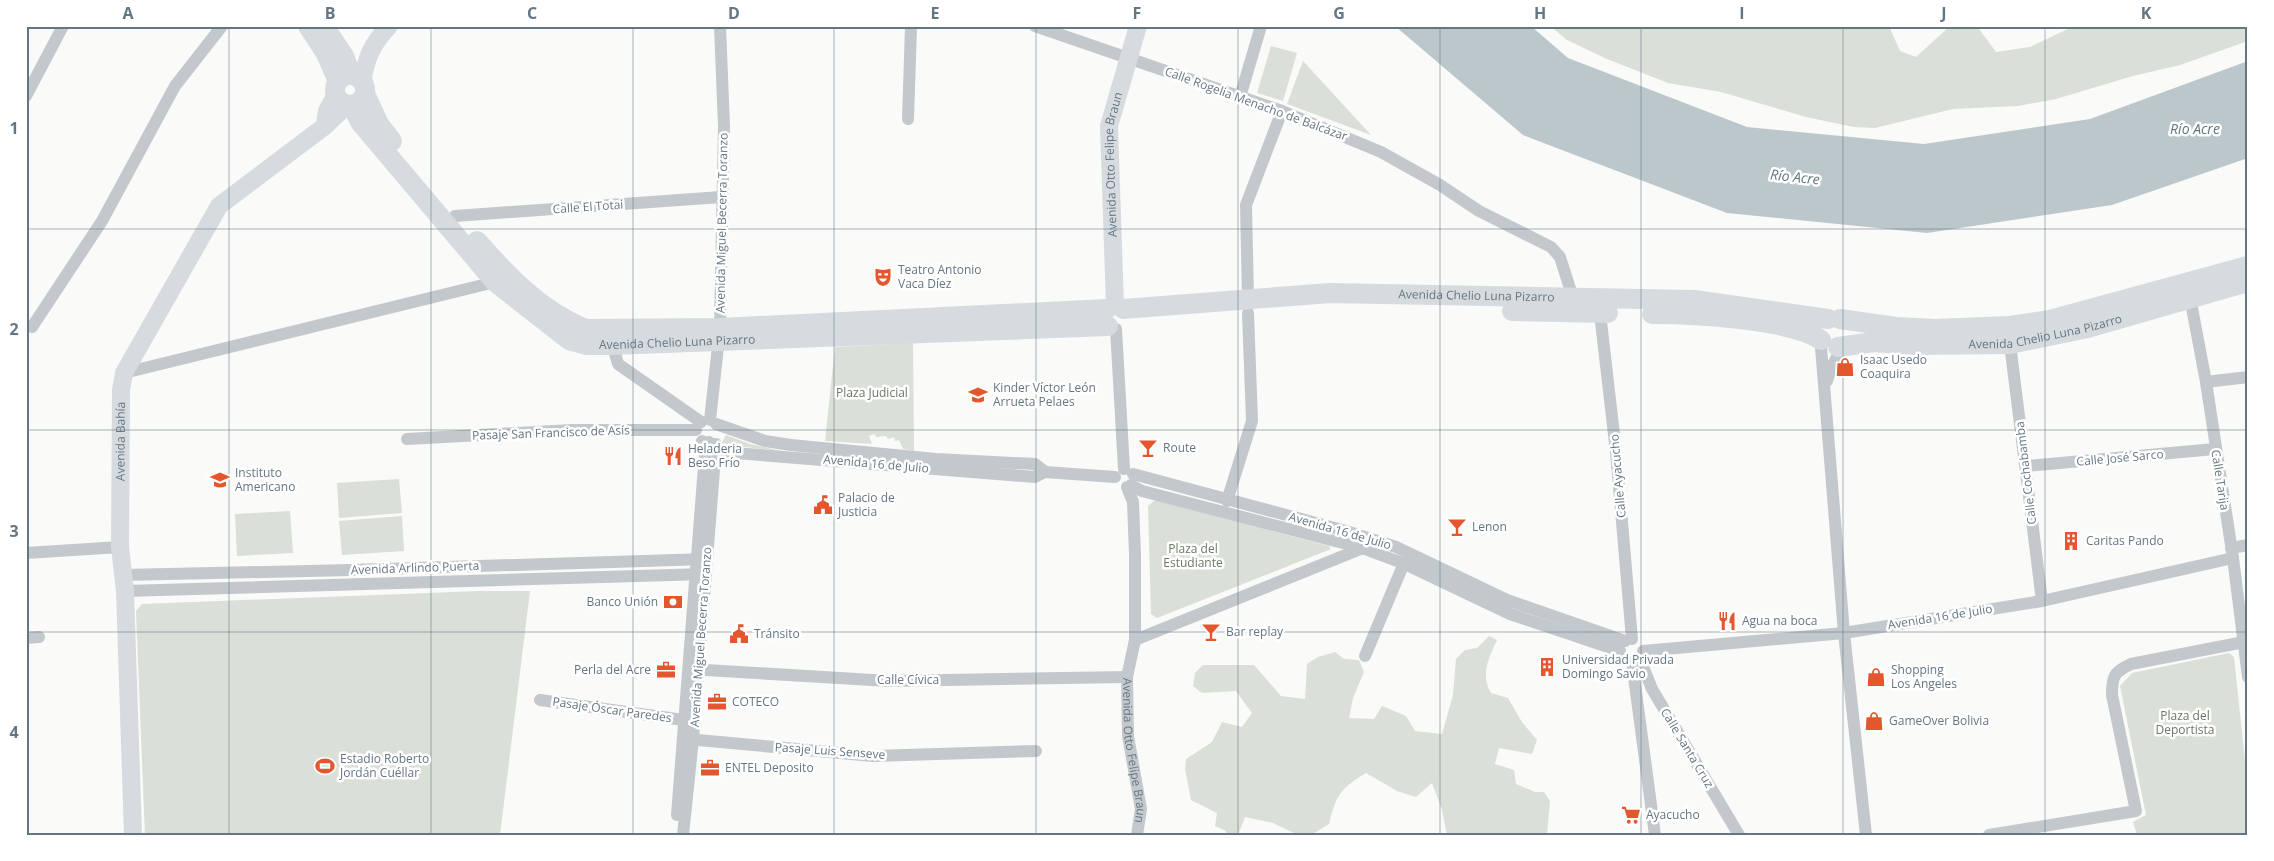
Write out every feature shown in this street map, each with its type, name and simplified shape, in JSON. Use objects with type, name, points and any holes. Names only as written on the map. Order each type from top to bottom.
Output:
[{"type":"main road","points":[[308,26],[350,91]]},
{"type":"main road","points":[[324,26],[344,56],[350,91]]},
{"type":"main road","name":"Avenida Chelio Luna Pizarro","points":[[350,91],[455,216],[502,268],[529,294],[568,322],[611,337]]},
{"type":"main road","name":"Avenida Chelio Luna Pizarro","points":[[350,91],[360,122],[494,282],[569,340],[587,345],[611,337],[1116,317],[1248,306],[1330,293],[1694,300],[1832,336],[1896,327],[1935,329],[2010,326],[2050,320],[2189,290],[2248,282]]},
{"type":"main road","name":"Avenida Chelio Luna Pizarro","points":[[1248,306],[1680,314],[1727,318],[1874,342],[1940,345],[2010,344],[2088,328],[2248,266]]},
{"type":"street","points":[[32,327],[102,221],[175,86],[222,26]]},
{"type":"street","name":"Avenida Bahía","points":[[133,835],[124,583],[120,548],[121,390],[124,373],[219,206],[325,126],[327,111],[350,91],[377,39],[389,26]]},
{"type":"street","name":"Avenida Miguel Becerra Toranzo","points":[[683,835],[702,559],[705,453],[719,334],[724,126],[720,26]]},
{"type":"street","points":[[908,119],[911,26]]},
{"type":"street","name":"Calle Rogelia Menacho de Balcázar","points":[[1035,26],[1282,111],[1381,152],[1440,185],[1479,210],[1550,247],[1560,258],[1574,298]]},
{"type":"street","name":"Avenida Otto Felipe Braun","points":[[1137,835],[1141,808],[1128,736],[1127,677],[1135,640],[1133,502],[1126,478],[1116,317],[1109,126],[1138,26]]},
{"type":"street","points":[[1240,97],[1261,26]]},
{"type":"street","points":[[26,96],[58,28]]},
{"type":"street","points":[[1227,501],[1252,421],[1246,205],[1282,111]]},
{"type":"street","name":"Calle El Totai","points":[[455,216],[721,197]]},
{"type":"street","points":[[124,373],[494,282]]},
{"type":"street","name":"Calle Tarija","points":[[2189,290],[2206,382],[2232,553],[2248,678]]},
{"type":"street","name":"Calle Ayacucho","points":[[1600,313],[1616,452],[1626,644]]},
{"type":"street","points":[[1832,336],[1825,386],[1844,633],[1866,835]]},
{"type":"street","points":[[1825,386],[1831,368],[1832,336]]},
{"type":"street","name":"Avenida 16 de Julio","points":[[611,337],[618,364],[733,453],[1035,477],[1045,472],[1126,478],[1227,501],[1372,539],[1396,547],[1507,600],[1626,644]]},
{"type":"street","name":"Calle Cochabamba","points":[[2010,344],[2042,601]]},
{"type":"street","points":[[2206,382],[2248,377]]},
{"type":"street","name":"Pasaje San Francisco de Asís","points":[[406,439],[572,430],[708,434]]},
{"type":"street","name":"Avenida Miguel Becerra Toranzo","points":[[702,559],[714,473],[708,434]]},
{"type":"street","name":"Avenida 16 de Julio","points":[[708,434],[791,445],[936,459],[1035,464],[1045,472]]},
{"type":"street","name":"Calle José Sarco","points":[[2026,466],[2215,449]]},
{"type":"street","points":[[714,473],[716,462],[733,453]]},
{"type":"street","name":"Avenida 16 de Julio","points":[[1126,478],[1142,491],[1362,548],[1404,563],[1510,614],[1626,644]]},
{"type":"street","points":[[1135,640],[1362,548],[1372,539]]},
{"type":"street","name":"Avenida 16 de Julio","points":[[1638,657],[1844,633],[2042,601],[2232,553],[2248,545]]},
{"type":"street","points":[[26,554],[120,548]]},
{"type":"street","name":"Avenida Arlindo Puerta","points":[[124,583],[702,559]]},
{"type":"street","points":[[1365,656],[1404,563]]},
{"type":"street","name":"Avenida Arlindo Puerta","points":[[124,583],[701,574]]},
{"type":"street","points":[[1989,835],[2073,829],[2136,811],[2112,695],[2112,680],[2119,670],[2132,664],[2244,642]]},
{"type":"street","points":[[1638,657],[1623,658],[1626,644],[1641,644],[1638,657],[1655,835]]},
{"type":"street","name":"Calle Santa Cruz","points":[[1638,657],[1652,690],[1739,835]]},
{"type":"street","name":"Avenida Miguel Becerra Toranzo","points":[[675,835],[689,739],[684,720],[694,669]]},
{"type":"street","name":"Calle Cívica","points":[[694,669],[888,681],[1127,677]]},
{"type":"street","name":"Pasaje Óscar Paredes","points":[[540,700],[684,720]]},
{"type":"street","name":"Pasaje Luis Senseve","points":[[689,739],[873,756],[1036,751]]},
{"type":"green space","points":[[1550,26],[1889,26],[1900,51],[1916,57],[1950,26],[1977,26],[1996,52],[2030,47],[2070,28],[2086,26],[2248,26],[2248,41],[2180,65],[2133,76],[2056,99],[2018,106],[1953,109],[1875,128],[1854,127],[1806,117],[1721,92],[1668,83],[1607,59],[1567,40]]},
{"type":"green space","points":[[1271,46],[1297,53],[1283,101],[1257,93]]},
{"type":"green space","points":[[1303,61],[1371,135],[1287,104]]},
{"type":"green space","name":"Plaza Judicial","points":[[913,343],[914,451],[903,449],[899,440],[895,441],[894,437],[888,439],[886,436],[876,437],[875,434],[869,436],[872,444],[825,441],[835,347]]},
{"type":"green space","points":[[726,435],[750,444],[786,452],[721,444]]},
{"type":"green space","points":[[399,479],[402,513],[339,518],[337,483]]},
{"type":"green space","name":"Plaza del Estudiante","points":[[1155,500],[1329,546],[1331,549],[1157,618],[1151,614],[1148,506]]},
{"type":"green space","points":[[290,511],[293,553],[237,556],[235,514]]},
{"type":"green space","points":[[402,516],[404,551],[342,555],[339,521]]},
{"type":"green space","name":"Estadio Roberto Jordán Cuéllar","points":[[480,591],[530,591],[500,835],[145,835],[136,611],[142,604]]},
{"type":"green space","points":[[1489,636],[1497,640],[1491,653],[1486,673],[1486,680],[1491,693],[1508,698],[1522,722],[1537,740],[1532,754],[1499,748],[1495,764],[1514,770],[1516,784],[1535,792],[1544,792],[1550,801],[1547,835],[1447,835],[1442,810],[1432,783],[1416,797],[1397,791],[1366,773],[1351,783],[1341,793],[1334,806],[1329,824],[1311,835],[1298,835],[1273,823],[1245,817],[1238,835],[1226,835],[1226,831],[1215,826],[1217,813],[1191,800],[1185,769],[1186,759],[1212,742],[1222,722],[1242,727],[1252,713],[1236,691],[1202,693],[1193,686],[1195,673],[1203,665],[1254,665],[1281,696],[1305,699],[1307,664],[1318,657],[1335,652],[1344,659],[1359,660],[1364,672],[1353,698],[1349,718],[1374,719],[1382,706],[1406,716],[1415,731],[1442,734],[1453,695],[1456,659],[1465,650],[1477,648]]},
{"type":"green space","name":"Plaza del Deportista","points":[[2229,653],[2234,657],[2248,789],[2248,835],[2137,835],[2133,822],[2146,815],[2120,686],[2132,673]]},
{"type":"water","name":"Río Acre","points":[[1395,26],[1531,26],[1568,58],[1747,127],[1924,144],[2090,119],[2248,61],[2248,158],[2112,205],[1927,233],[1727,213],[1523,135]]},
{"type":"place","name":"Teatro Antonio Vaca Díez","points":[[883,277]]},
{"type":"place","name":"Isaac Usedo Coaquira","points":[[1845,367]]},
{"type":"place","name":"Kinder Víctor León Arrueta Pelaes","points":[[978,395]]},
{"type":"place","name":"Route","points":[[1148,448]]},
{"type":"place","name":"Heladeria Beso Frío","points":[[673,456]]},
{"type":"place","name":"Instituto Americano","points":[[220,480]]},
{"type":"place","name":"Palacio de Justicia","points":[[823,505]]},
{"type":"place","name":"Lenon","points":[[1457,527]]},
{"type":"place","name":"Caritas Pando","points":[[2071,541]]},
{"type":"place","name":"Banco Unión","points":[[673,602]]},
{"type":"place","name":"Agua na boca","points":[[1727,621]]},
{"type":"place","name":"Bar replay","points":[[1211,632]]},
{"type":"place","name":"Tránsito","points":[[739,634]]},
{"type":"place","name":"Universidad Privada Domingo Savio","points":[[1547,667]]},
{"type":"place","name":"Perla del Acre","points":[[666,670]]},
{"type":"place","name":"Shopping Los Angeles","points":[[1876,677]]},
{"type":"place","name":"COTECO","points":[[717,702]]},
{"type":"place","name":"GameOver Bolivia","points":[[1874,721]]},
{"type":"place","name":"Estadio Roberto Jordán Cuéllar","points":[[325,766]]},
{"type":"place","name":"ENTEL Deposito","points":[[710,768]]},
{"type":"place","name":"Ayacucho","points":[[1631,815]]}]
